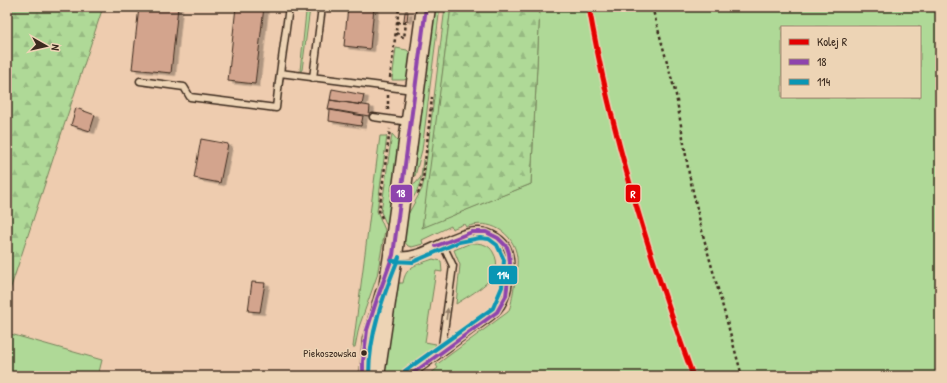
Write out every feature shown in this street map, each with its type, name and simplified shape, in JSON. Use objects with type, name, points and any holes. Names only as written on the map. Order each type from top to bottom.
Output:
[{"type":"main road","points":[[375,376],[415,90],[413,9]]},
{"type":"lane","points":[[140,82],[184,87],[190,97],[276,108],[289,7]]},
{"type":"lane","points":[[313,78],[322,7]]},
{"type":"lane","points":[[280,73],[389,88],[415,90]]},
{"type":"lane","points":[[373,117],[411,122]]},
{"type":"lane","points":[[363,376],[366,340],[379,292],[393,255],[412,256],[465,234],[486,232],[503,241],[509,254],[510,263],[506,296],[501,307],[409,376]]},
{"type":"lane","points":[[441,353],[453,266],[442,243]]},
{"type":"path","points":[[652,7],[676,95],[689,174],[703,235],[742,376]]},
{"type":"path","points":[[384,224],[379,212],[390,133],[387,106],[397,22],[399,8],[413,9]]},
{"type":"path","points":[[396,33],[404,38],[406,23],[409,16]]},
{"type":"path","points":[[397,22],[406,23]]},
{"type":"green space","points":[[7,7],[103,7],[7,299]]},
{"type":"green space","points":[[434,7],[440,7],[422,150],[415,176],[412,175]]},
{"type":"green space","points":[[445,7],[451,7],[423,227],[531,184],[540,7],[940,7],[940,376],[427,376],[438,368],[436,365],[508,312],[514,288],[517,257],[515,248],[506,234],[499,229],[483,224],[466,227],[464,224],[452,229],[451,226],[422,240],[423,244],[412,247],[408,246],[403,240],[406,218],[422,189]]},
{"type":"green space","points":[[451,7],[540,7],[531,184],[422,228]]},
{"type":"green space","points":[[310,8],[302,70],[300,71],[306,12]]},
{"type":"green space","points":[[396,48],[407,50],[412,56],[408,78],[404,80],[392,80]]},
{"type":"green space","points":[[392,134],[399,142],[389,230],[381,212]]},
{"type":"green space","points":[[380,136],[387,136],[377,211],[385,230],[377,276],[359,327],[355,347],[353,347]]},
{"type":"green space","points":[[421,177],[416,193],[409,203],[411,185],[415,184]]},
{"type":"green space","points":[[471,243],[484,244],[491,249],[496,261],[496,269],[492,277],[486,283],[456,304],[460,265],[454,250]]},
{"type":"green space","points":[[433,259],[441,261],[442,272],[436,271],[425,342],[436,344],[431,352],[398,376],[384,376],[398,283],[403,283],[404,277],[413,266]]},
{"type":"green space","points":[[7,333],[102,360],[98,376],[7,376]]},
{"type":"building","points":[[139,7],[178,7],[171,73],[132,69]]},
{"type":"building","points":[[236,7],[264,7],[255,84],[228,81]]},
{"type":"building","points":[[348,7],[374,7],[370,49],[344,46]]},
{"type":"building","points":[[405,12],[408,12],[407,21],[404,20]]},
{"type":"building","points":[[332,89],[364,95],[362,105],[330,100]]},
{"type":"building","points":[[330,100],[370,106],[369,116],[328,109]]},
{"type":"building","points":[[76,108],[95,115],[90,131],[71,125]]},
{"type":"building","points":[[330,110],[363,116],[361,126],[329,121]]},
{"type":"building","points":[[201,139],[228,144],[220,183],[194,178]]},
{"type":"building","points":[[252,282],[265,283],[260,312],[248,311]]},
{"type":"rail line","name":"R","points":[[589,7],[608,101],[620,148],[661,285],[693,376]]},
{"type":"transit line","name":"18","points":[[363,376],[363,361],[367,330],[393,255],[426,7]]},
{"type":"transit line","name":"18","points":[[409,376],[497,312],[506,296],[510,263],[509,253],[507,247],[498,238],[486,232],[472,232],[436,246]]},
{"type":"transit line","name":"114","points":[[392,261],[413,262],[459,242],[480,238],[489,239],[497,245],[504,260],[502,287],[493,308],[405,371]]},
{"type":"transit line","name":"114","points":[[369,376],[371,345],[374,330],[382,301],[399,257]]},
{"type":"place","name":"Piekoszowska","points":[[364,353]]}]
